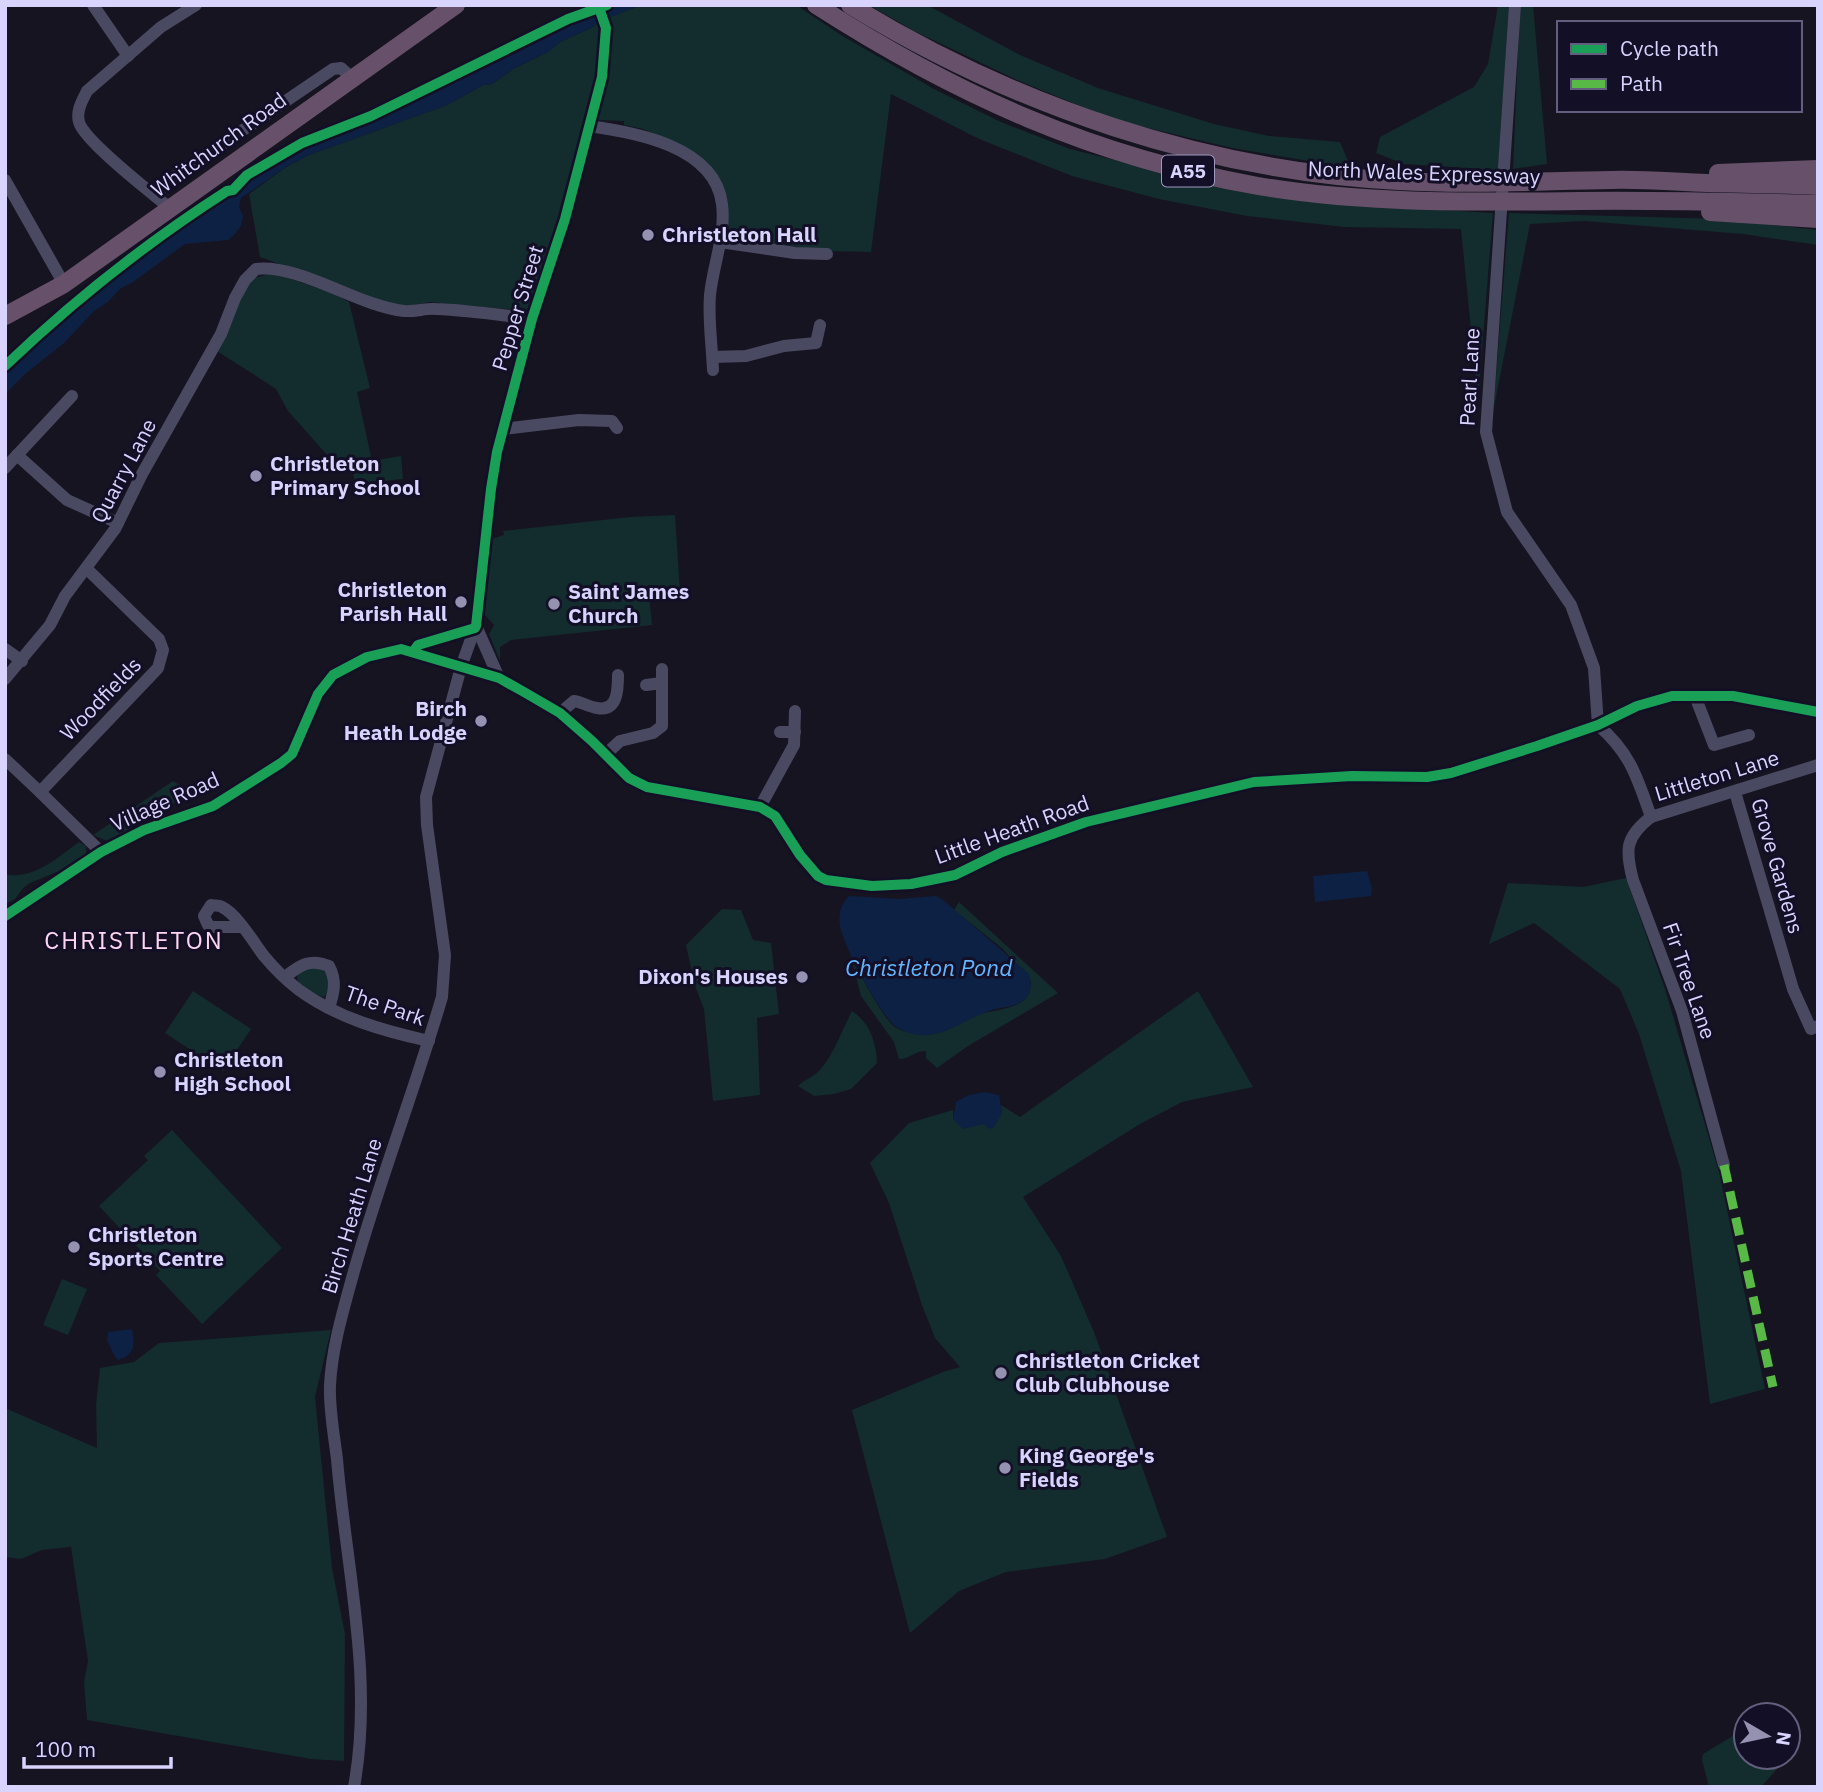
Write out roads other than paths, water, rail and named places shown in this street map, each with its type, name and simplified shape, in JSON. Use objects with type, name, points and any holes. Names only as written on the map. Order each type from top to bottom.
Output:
[{"type":"highway","name":"Whitchurch Road","points":[[5,316],[64,284],[456,5]]},
{"type":"highway","name":"North Wales Expressway","points":[[816,5],[945,82],[1025,119],[1116,152],[1258,186],[1316,194],[1476,202],[1737,201],[1818,204]]},
{"type":"highway","name":"North Wales Expressway","points":[[850,5],[948,60],[1028,97],[1118,129],[1192,150],[1255,163],[1398,181],[1544,183],[1613,180],[1818,187]]},
{"type":"highway","points":[[1613,180],[1684,174],[1818,169]]},
{"type":"highway","points":[[1595,201],[1818,219]]},
{"type":"street","points":[[93,5],[128,55]]},
{"type":"street","points":[[171,209],[117,163],[79,125],[80,105],[87,92],[128,55],[161,27],[196,5]]},
{"type":"street","name":"Pepper Street","points":[[461,667],[476,627],[491,489],[503,429],[532,319],[565,219],[602,78],[606,36],[598,5]]},
{"type":"street","name":"Pearl Lane","points":[[1515,5],[1486,432],[1507,512],[1571,605],[1578,621],[1594,668],[1598,724]]},
{"type":"street","points":[[155,196],[168,181],[333,69],[341,68],[352,78]]},
{"type":"street","points":[[588,126],[651,137],[685,154],[711,177],[722,203],[720,242],[710,296],[713,364],[784,346],[816,343],[820,325]]},
{"type":"street","points":[[5,180],[64,284]]},
{"type":"street","points":[[720,242],[794,253],[827,254]]},
{"type":"street","name":"Quarry Lane","points":[[5,679],[50,625],[65,596],[104,547],[221,334],[235,298],[245,280],[256,269],[268,267],[405,311],[433,309],[532,319]]},
{"type":"street","points":[[5,468],[72,396]]},
{"type":"street","points":[[503,429],[579,420],[612,421],[617,428]]},
{"type":"street","points":[[18,455],[67,500],[118,523]]},
{"type":"street","name":"Woodfields","points":[[40,792],[158,668],[162,659],[159,639],[87,569]]},
{"type":"street","points":[[413,652],[418,645],[476,627],[499,678]]},
{"type":"street","points":[[5,649],[22,661]]},
{"type":"street","name":"Village Road","points":[[5,916],[101,852],[144,830],[213,806],[281,763],[292,754],[318,694],[333,675],[346,666],[368,657],[401,649],[461,667]]},
{"type":"street","points":[[461,667],[499,678],[560,713],[629,778],[647,788],[760,807],[794,745],[795,711]]},
{"type":"street","name":"Birch Heath Lane","points":[[354,1787],[358,1765],[360,1673],[357,1615],[342,1525],[330,1387],[341,1319],[362,1244],[442,997],[445,955],[427,825],[426,797],[461,667]]},
{"type":"street","points":[[560,713],[574,701],[598,708],[610,706],[618,693],[618,675]]},
{"type":"street","points":[[606,754],[620,741],[653,733],[662,726],[662,676],[646,685]]},
{"type":"street","name":"Little Heath Road","points":[[760,807],[775,816],[805,862],[818,876],[826,880],[872,886],[911,884],[955,875],[1002,852],[1086,822],[1192,795],[1282,779],[1441,775],[1537,747],[1637,706],[1672,696],[1734,696],[1818,712]]},
{"type":"street","points":[[1695,696],[1714,745],[1749,735]]},
{"type":"street","name":"Littleton Lane","points":[[1598,724],[1615,740],[1633,768],[1651,817],[1818,765]]},
{"type":"street","points":[[780,732],[795,732]]},
{"type":"street","points":[[5,759],[101,852]]},
{"type":"street","name":"Grove Gardens","points":[[1735,792],[1793,989],[1810,1030]]},
{"type":"street","name":"Fir Tree Lane","points":[[1651,817],[1635,829],[1629,846],[1629,862],[1633,880],[1682,1011],[1724,1165]]},
{"type":"street","name":"The Park","points":[[242,927],[267,959],[299,990],[329,1007],[386,1031],[429,1041]]},
{"type":"street","name":"The Park","points":[[285,977],[299,965],[311,961],[329,966],[334,975],[335,988],[329,1007]]},
{"type":"water","points":[[610,5],[642,5],[600,21],[513,69],[492,84],[483,85],[447,105],[309,155],[286,167],[241,198],[241,226],[228,240],[185,244],[120,289],[108,302],[94,311],[64,343],[5,394],[5,369],[48,328],[145,251],[216,199],[241,185],[248,175],[321,135],[375,116],[575,18]]},
{"type":"water","points":[[1367,871],[1372,888],[1371,896],[1315,902],[1313,876]]},
{"type":"water","name":"Christleton Pond","points":[[849,896],[899,899],[936,896],[942,899],[1029,974],[1029,994],[1018,1004],[995,1009],[938,1033],[917,1035],[898,1028],[873,997],[843,936],[840,913]]},
{"type":"water","points":[[985,1092],[999,1095],[1002,1113],[994,1127],[989,1129],[983,1124],[963,1129],[953,1119],[956,1102],[969,1095]]},
{"type":"water","points":[[132,1329],[131,1352],[118,1360],[107,1341],[108,1332]]},
{"type":"place","name":"Christleton Hall","points":[[648,235]]},
{"type":"place","name":"Christleton Primary School","points":[[256,476]]},
{"type":"place","name":"Christleton Parish Hall","points":[[461,602]]},
{"type":"place","name":"Saint James Church","points":[[554,604]]},
{"type":"place","name":"Birch Heath Lodge","points":[[481,721]]},
{"type":"place","name":"Dixon's Houses","points":[[802,977]]},
{"type":"place","name":"Christleton High School","points":[[160,1072]]},
{"type":"place","name":"Christleton Sports Centre","points":[[74,1247]]},
{"type":"place","name":"Christleton Cricket Club Clubhouse","points":[[1001,1373]]},
{"type":"place","name":"King George's Fields","points":[[1005,1468]]},
{"type":"district","name":"CHRISTLETON","points":[[134,941]]}]
